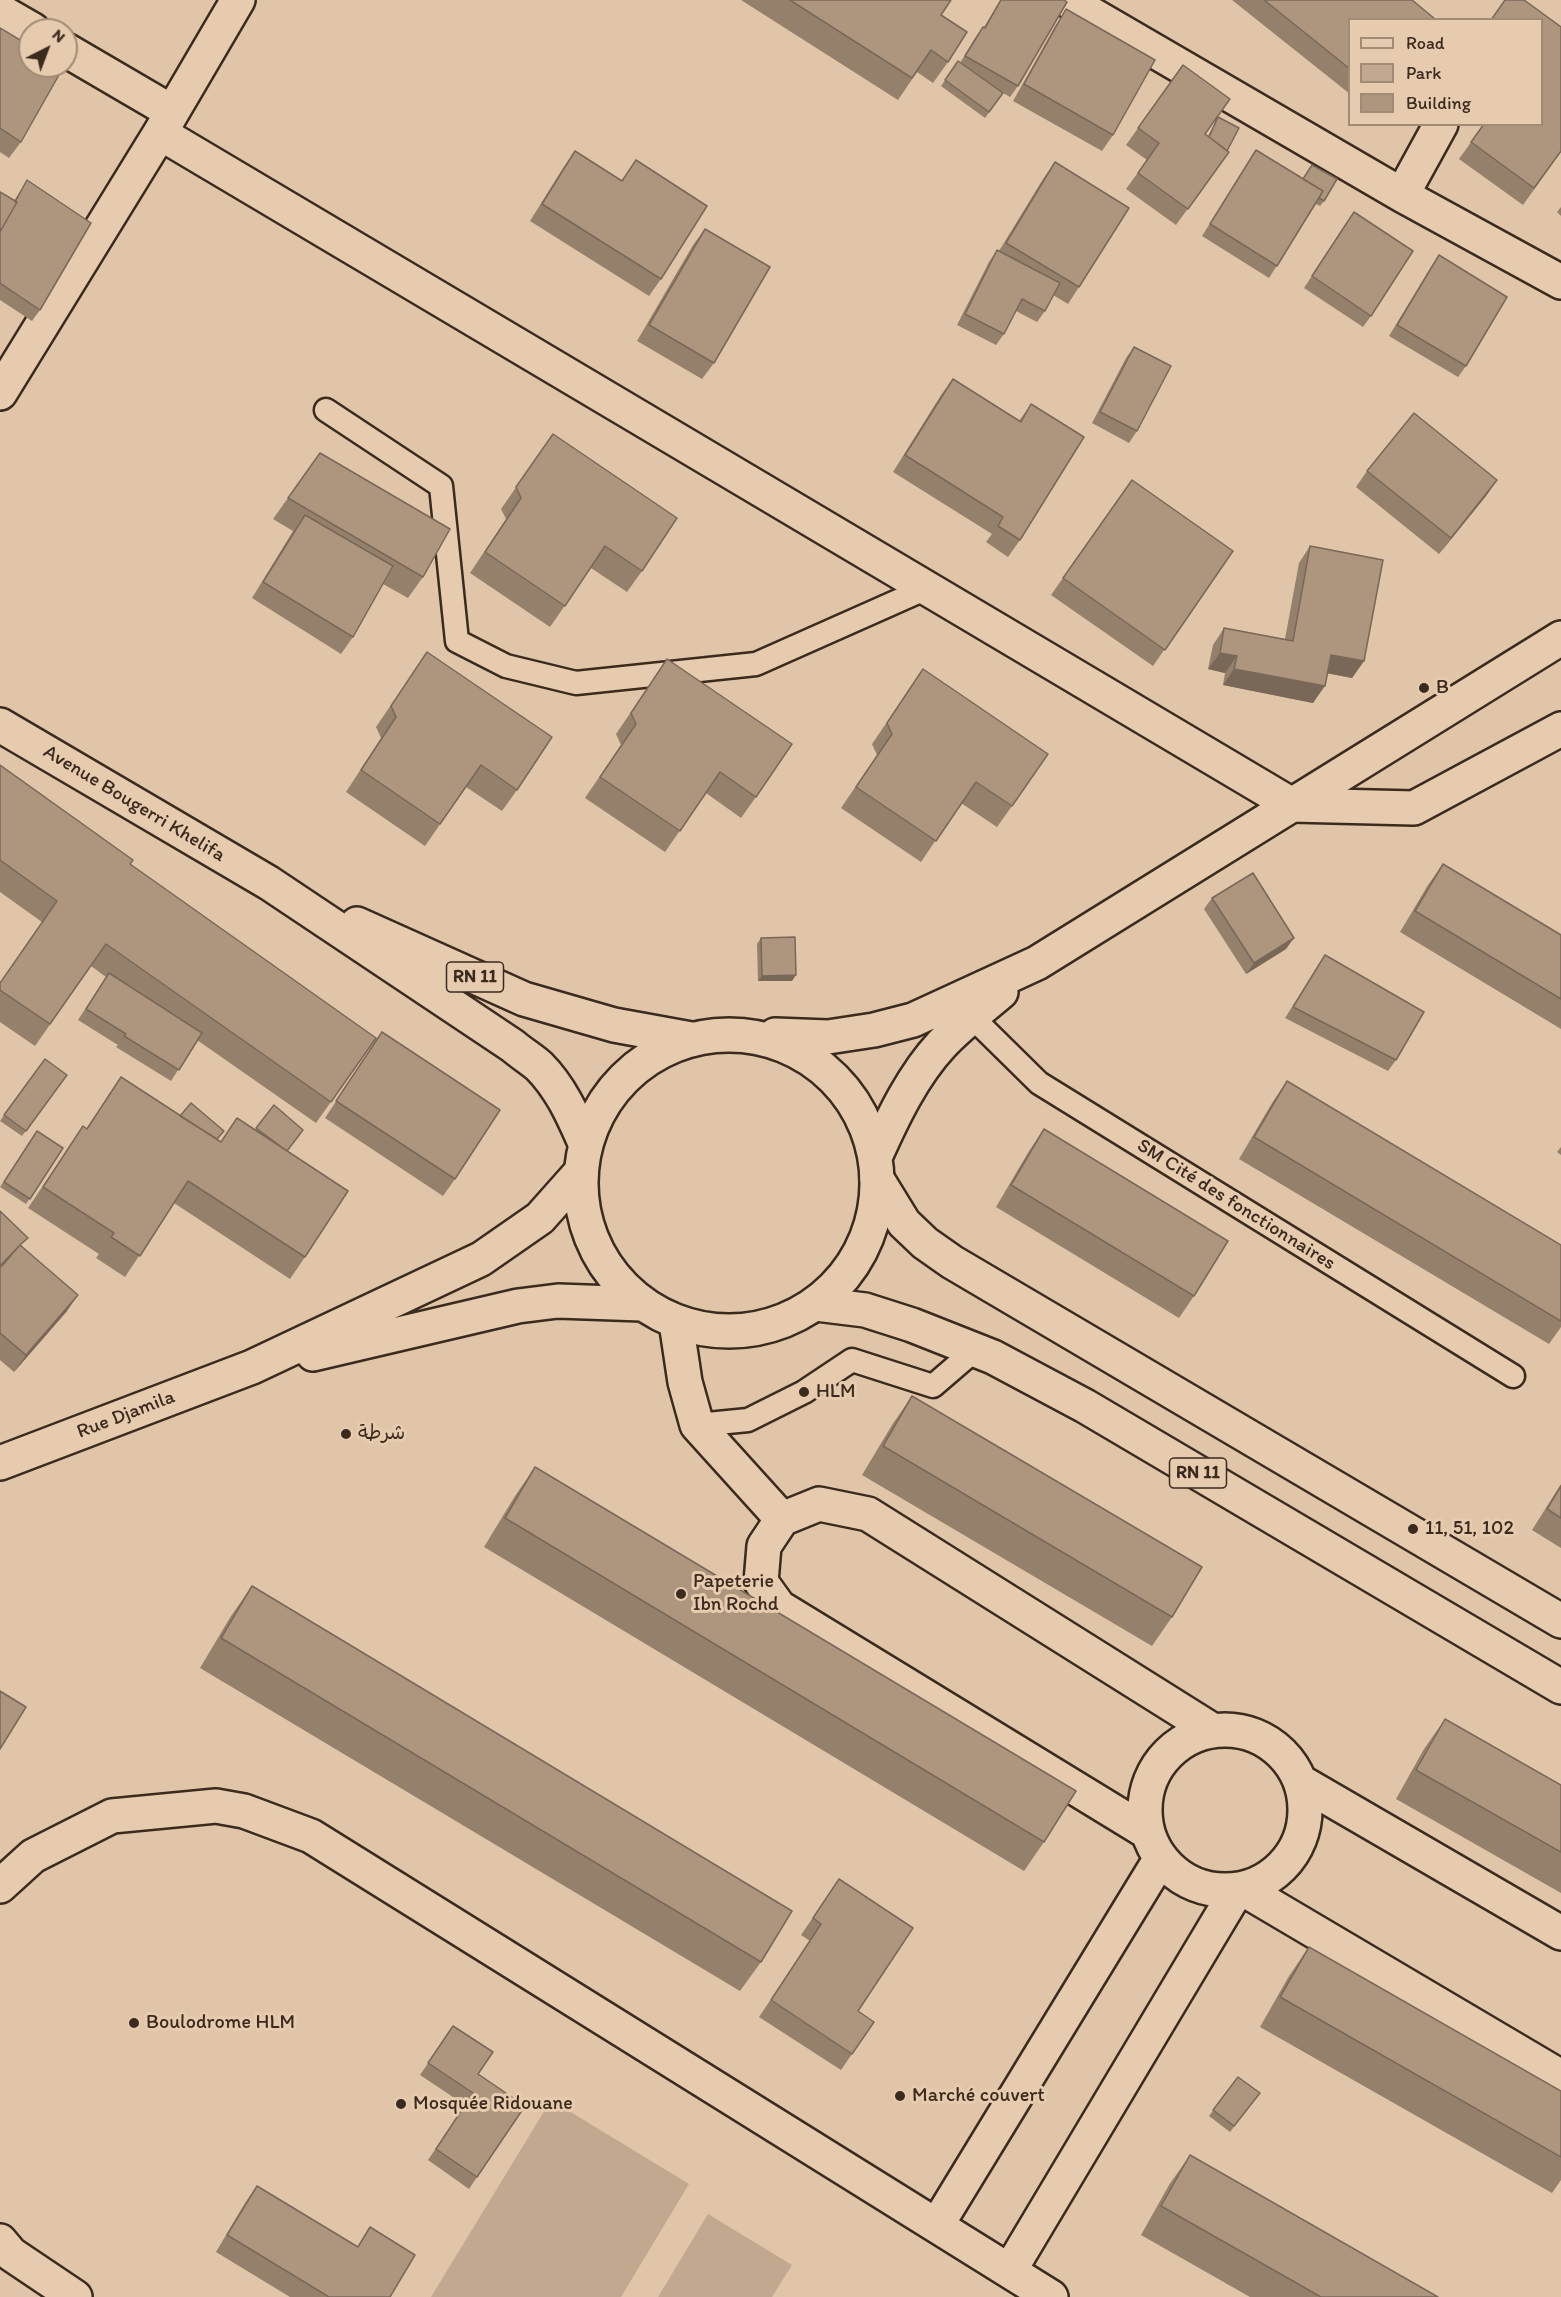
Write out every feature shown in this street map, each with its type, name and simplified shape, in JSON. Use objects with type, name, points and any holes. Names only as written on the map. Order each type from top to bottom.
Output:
[{"type":"main road","points":[[0,393],[238,0]]},
{"type":"main road","points":[[1066,0],[1402,195],[1561,282]]},
{"type":"main road","points":[[78,59],[166,122],[927,588],[1292,805],[1414,808],[1561,729]]},
{"type":"main road","points":[[1402,195],[1440,126]]},
{"type":"main road","points":[[252,1367],[481,1259],[540,1218],[583,1158],[600,1108],[624,1077],[656,1053],[691,1039],[736,1034],[828,1037],[874,1030],[913,1020],[1037,963],[1561,638]]},
{"type":"main road","name":"Avenue Bougerri Khelifa","points":[[0,725],[269,884],[513,1046],[539,1066],[569,1107],[583,1158]]},
{"type":"main road","name":"Avenue Bougerri Khelifa","points":[[269,884],[524,999],[614,1025],[691,1039]]},
{"type":"main road","points":[[583,1158],[582,1203],[589,1233],[602,1260],[620,1284],[642,1304],[676,1322],[712,1331],[748,1331],[784,1322],[816,1304],[847,1275],[868,1239],[876,1209],[877,1167],[890,1123],[912,1085],[941,1045],[1037,963]]},
{"type":"main road","points":[[736,1034],[775,1041],[811,1058],[841,1084],[863,1118],[877,1167],[904,1223],[925,1244],[1561,1621]]},
{"type":"main road","points":[[252,1367],[518,1306],[558,1301],[642,1304]]},
{"type":"main road","name":"RN 11","points":[[816,1304],[865,1310],[976,1349],[1085,1406],[1561,1687]]},
{"type":"main road","points":[[676,1322],[685,1382],[697,1425],[782,1519]]},
{"type":"main road","name":"Rue Djamila","points":[[5,1456],[252,1367]]},
{"type":"main road","points":[[937,2225],[1154,1845],[1144,1805],[1151,1778],[1165,1756],[1186,1739],[1212,1731],[1229,1730],[1262,1739],[1279,1750],[1292,1765],[1301,1782],[1306,1809],[1301,1836],[1288,1860],[1268,1878],[1240,1889],[1216,1890],[1195,1885],[1176,1874],[1154,1845],[779,1607],[762,1582],[764,1546],[782,1519],[819,1504],[868,1514],[1212,1731]]},
{"type":"main road","points":[[1301,1782],[1561,1933]]},
{"type":"main road","points":[[0,1886],[33,1856],[112,1816],[216,1806],[244,1811],[288,1827],[311,1836],[937,2225],[1032,2287],[1240,1889]]},
{"type":"main road","points":[[1240,1889],[1561,2077]]},
{"type":"main road","points":[[4,2256],[75,2297]]},
{"type":"lane","points":[[326,410],[441,486],[457,641],[506,666],[576,683],[756,664],[927,588]]},
{"type":"lane","name":"SM Cité des fonctionnaires","points":[[972,1017],[1039,1083],[1513,1376]]},
{"type":"lane","points":[[697,1425],[748,1420],[804,1392],[852,1360],[933,1386],[976,1349]]},
{"type":"green space","points":[[551,2100],[689,2184],[621,2297],[431,2297]]},
{"type":"green space","points":[[708,2214],[792,2265],[772,2297],[658,2297]]},
{"type":"building","points":[[790,0],[951,0],[941,15],[967,32],[948,62],[931,50],[912,78]]},
{"type":"building","points":[[1001,0],[1064,0],[1067,2],[1018,86],[965,56]]},
{"type":"building","points":[[1264,0],[1412,0],[1434,18],[1348,18],[1348,67]]},
{"type":"building","points":[[1505,0],[1524,0],[1561,27],[1561,151],[1534,188],[1471,142],[1483,126],[1543,126],[1543,18],[1492,18]]},
{"type":"building","points":[[1066,9],[1155,60],[1113,135],[1024,84]]},
{"type":"building","points":[[0,28],[18,39],[18,78],[57,78],[21,142],[0,128]]},
{"type":"building","points":[[958,61],[1003,93],[989,112],[945,80]]},
{"type":"building","points":[[1183,65],[1230,99],[1205,134],[1229,152],[1188,209],[1138,173],[1159,143],[1138,128]]},
{"type":"building","points":[[1218,117],[1239,128],[1227,151],[1209,137]]},
{"type":"building","points":[[1256,150],[1323,191],[1277,266],[1210,224]]},
{"type":"building","points":[[575,151],[622,181],[636,160],[707,206],[661,279],[542,204]]},
{"type":"building","points":[[1055,162],[1129,208],[1079,287],[1006,243]]},
{"type":"building","points":[[1312,165],[1337,179],[1324,201],[1319,198],[1323,191],[1303,179]]},
{"type":"building","points":[[27,180],[91,223],[40,310],[0,283],[0,232]]},
{"type":"building","points":[[0,192],[17,202],[0,232]]},
{"type":"building","points":[[1354,212],[1413,251],[1371,316],[1312,276]]},
{"type":"building","points":[[705,229],[770,267],[714,363],[649,325]]},
{"type":"building","points":[[997,250],[1060,283],[1045,311],[1022,299],[1004,334],[965,314]]},
{"type":"building","points":[[1439,255],[1507,297],[1466,366],[1397,325]]},
{"type":"building","points":[[1134,347],[1171,366],[1137,431],[1100,412]]},
{"type":"building","points":[[953,379],[1021,422],[1031,404],[1084,437],[1020,540],[998,526],[1003,517],[905,455]]},
{"type":"building","points":[[1414,413],[1497,480],[1451,538],[1367,471]]},
{"type":"building","points":[[553,434],[677,518],[642,571],[605,546],[565,606],[485,552],[521,498],[516,487]]},
{"type":"building","points":[[320,453],[450,529],[423,577],[288,498]]},
{"type":"building","points":[[1132,480],[1233,551],[1165,650],[1063,578]]},
{"type":"building","points":[[305,515],[393,566],[353,637],[263,582]]},
{"type":"building","points":[[1310,546],[1383,560],[1364,661],[1331,655],[1325,686],[1234,669],[1237,656],[1220,653],[1224,628],[1293,641]]},
{"type":"building","points":[[427,652],[552,737],[517,790],[481,765],[440,824],[361,770],[396,717],[391,706]]},
{"type":"building","points":[[667,659],[792,744],[756,797],[720,772],[680,831],[600,777],[636,724],[631,713]]},
{"type":"building","points":[[923,669],[1048,754],[1012,806],[976,782],[936,841],[856,787],[892,734],[887,723]]},
{"type":"building","points":[[0,765],[133,860],[130,864],[376,1038],[331,1102],[106,944],[50,1024],[0,990],[0,983],[57,901],[0,860]]},
{"type":"building","points":[[1443,864],[1561,935],[1561,999],[1415,911]]},
{"type":"building","points":[[1253,873],[1294,938],[1254,963],[1212,898]]},
{"type":"building","points":[[795,937],[796,975],[762,976],[761,938]]},
{"type":"building","points":[[1325,955],[1424,1012],[1396,1060],[1293,1007]]},
{"type":"building","points":[[109,973],[202,1033],[179,1070],[86,1009]]},
{"type":"building","points":[[382,1032],[500,1110],[455,1179],[336,1101]]},
{"type":"building","points":[[45,1059],[67,1075],[26,1131],[4,1115]]},
{"type":"building","points":[[121,1077],[221,1142],[237,1118],[348,1191],[305,1257],[188,1181],[140,1256],[111,1237],[114,1233],[43,1187],[83,1126],[87,1129]]},
{"type":"building","points":[[1287,1081],[1561,1245],[1561,1321],[1254,1137]]},
{"type":"building","points":[[191,1103],[224,1131],[217,1139],[180,1116]]},
{"type":"building","points":[[274,1105],[303,1130],[287,1151],[256,1128]]},
{"type":"building","points":[[1044,1129],[1228,1241],[1194,1296],[1011,1185]]},
{"type":"building","points":[[37,1131],[63,1148],[30,1199],[4,1182]]},
{"type":"building","points":[[0,1211],[28,1238],[1,1265],[0,1264]]},
{"type":"building","points":[[20,1245],[78,1295],[26,1355],[0,1333],[0,1268]]},
{"type":"building","points":[[912,1396],[1202,1567],[1172,1617],[883,1446]]},
{"type":"building","points":[[535,1467],[1076,1791],[1044,1842],[505,1518]]},
{"type":"building","points":[[1561,1486],[1561,1518],[1547,1509]]},
{"type":"building","points":[[252,1586],[792,1911],[761,1962],[221,1638]]},
{"type":"building","points":[[0,1691],[26,1707],[0,1749]]},
{"type":"building","points":[[1445,1719],[1561,1785],[1561,1852],[1416,1770]]},
{"type":"building","points":[[839,1879],[913,1928],[858,2011],[874,2022],[852,2054],[771,2000],[821,1924],[813,1918]]},
{"type":"building","points":[[1309,1947],[1561,2091],[1561,2157],[1280,1997]]},
{"type":"building","points":[[453,2026],[493,2052],[478,2074],[525,2106],[477,2177],[436,2149],[473,2093],[428,2063]]},
{"type":"building","points":[[1238,2077],[1260,2093],[1234,2126],[1213,2110]]},
{"type":"building","points":[[1190,2155],[1438,2297],[1321,2297],[1161,2206]]},
{"type":"building","points":[[257,2186],[358,2247],[370,2227],[415,2255],[390,2297],[329,2297],[227,2235]]},
{"type":"place","name":"B","points":[[1424,688]]},
{"type":"place","name":"HLM","points":[[804,1392]]},
{"type":"place","name":"شرطة","points":[[346,1434]]},
{"type":"place","name":"11, 51, 102","points":[[1413,1529]]},
{"type":"place","name":"Papeterie Ibn Rochd","points":[[681,1594]]},
{"type":"place","name":"Boulodrome HLM","points":[[134,2023]]},
{"type":"place","name":"Marché couvert","points":[[900,2096]]},
{"type":"place","name":"Mosquée Ridouane","points":[[401,2104]]}]
